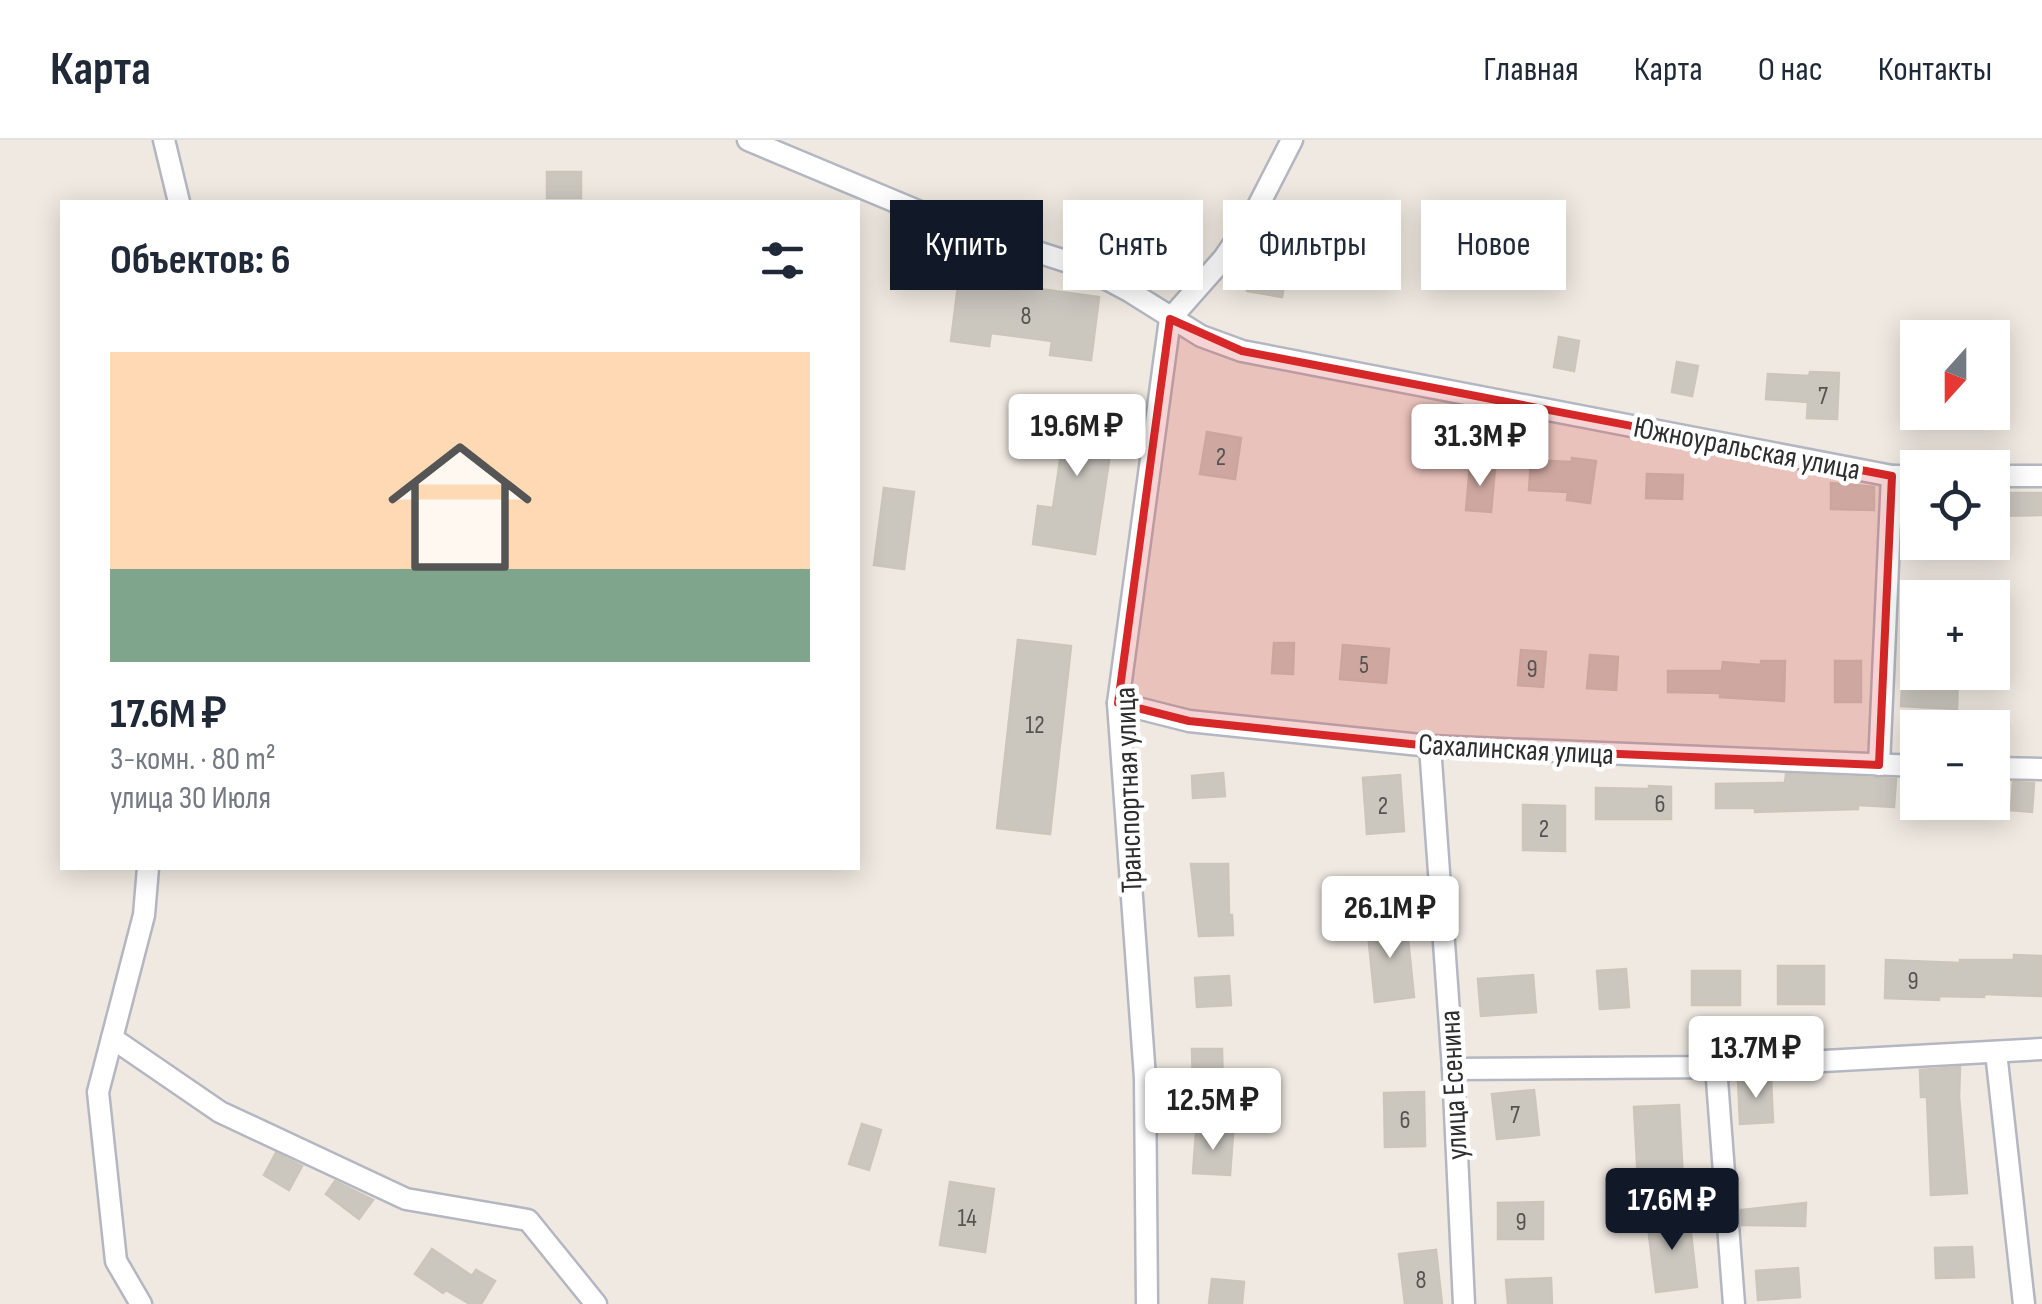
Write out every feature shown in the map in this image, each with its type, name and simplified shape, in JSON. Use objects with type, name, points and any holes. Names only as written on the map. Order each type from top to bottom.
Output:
[{"type":"street","points":[[164,140],[179,200]]},
{"type":"street","points":[[748,140],[944,222],[1084,267],[1130,291],[1170,319],[1224,258],[1254,214],[1292,140]]},
{"type":"street","name":"Южноуральская улица","points":[[1170,319],[1242,352],[1900,476]]},
{"type":"street","name":"Транспортная улица","points":[[1146,1304],[1144,1078],[1118,703],[1170,319]]},
{"type":"street","points":[[1879,765],[1892,476]]},
{"type":"street","points":[[2010,476],[2042,476]]},
{"type":"street","name":"Сахалинская улица","points":[[1118,703],[1189,722],[1430,746],[1900,766]]},
{"type":"street","name":"улица Есенина","points":[[1430,746],[1453,1068],[1464,1304]]},
{"type":"street","points":[[2010,768],[2042,769]]},
{"type":"street","points":[[140,1304],[116,1260],[98,1092],[144,915],[148,870]]},
{"type":"street","points":[[112,1038],[220,1112],[406,1198],[528,1220],[596,1304]]},
{"type":"street","points":[[1453,1068],[1716,1067],[2042,1049]]},
{"type":"street","points":[[1996,1052],[2024,1304]]},
{"type":"street","points":[[1716,1067],[1734,1304]]},
{"type":"highlighted area","points":[[1170,319],[1242,351],[1892,476],[1879,765],[1430,746],[1189,721],[1118,703]]},
{"type":"building","points":[[547,172],[581,172],[581,198],[547,198]]},
{"type":"building","points":[[1043,289],[1099,297],[1091,360],[1050,355],[1052,341],[991,333],[989,346],[951,341],[957,290]]},
{"type":"building","points":[[1247,290],[1283,290],[1282,297]]},
{"type":"building","points":[[1559,337],[1579,341],[1574,371],[1554,367]]},
{"type":"building","points":[[1677,362],[1698,366],[1692,396],[1672,392]]},
{"type":"building","points":[[1810,372],[1839,373],[1837,419],[1807,418],[1808,402],[1766,399],[1768,374],[1809,376]]},
{"type":"building","points":[[1053,405],[1116,414],[1095,554],[1033,544],[1038,506],[1053,508],[1062,447],[1047,445]]},
{"type":"building","points":[[1207,432],[1241,438],[1235,479],[1200,474]]},
{"type":"building","points":[[1572,458],[1596,461],[1590,503],[1567,500],[1568,492],[1529,490],[1531,460],[1572,462]]},
{"type":"building","points":[[1470,466],[1495,469],[1491,512],[1466,510]]},
{"type":"building","points":[[1647,474],[1683,475],[1682,499],[1646,498]]},
{"type":"building","points":[[1831,483],[1874,487],[1874,510],[1831,509]]},
{"type":"building","points":[[884,488],[914,492],[904,569],[874,565]]},
{"type":"building","points":[[2010,493],[2042,493],[2042,515],[2010,516]]},
{"type":"building","points":[[1018,640],[1071,646],[1050,834],[997,828]]},
{"type":"building","points":[[1274,643],[1294,643],[1293,674],[1272,673]]},
{"type":"building","points":[[1343,645],[1389,649],[1386,683],[1340,679]]},
{"type":"building","points":[[1521,650],[1546,652],[1543,687],[1518,685]]},
{"type":"building","points":[[1590,655],[1618,657],[1616,690],[1587,688]]},
{"type":"building","points":[[1761,661],[1785,661],[1784,701],[1720,697],[1720,693],[1668,692],[1668,671],[1722,671],[1723,662],[1761,665]]},
{"type":"building","points":[[1835,661],[1861,661],[1861,702],[1835,702]]},
{"type":"building","points":[[1902,690],[1958,690],[1957,709],[1901,706]]},
{"type":"building","points":[[1223,773],[1225,796],[1193,798],[1192,776]]},
{"type":"building","points":[[1786,774],[1896,779],[1894,807],[1858,805],[1858,809],[1755,812],[1755,808],[1716,808],[1716,784],[1785,783]]},
{"type":"building","points":[[1400,775],[1404,831],[1367,834],[1363,778]]},
{"type":"building","points":[[2013,782],[2034,783],[2032,812],[2011,810]]},
{"type":"building","points":[[1671,787],[1671,819],[1596,819],[1596,788]]},
{"type":"building","points":[[1523,805],[1565,806],[1565,851],[1523,850]]},
{"type":"building","points":[[1191,864],[1228,864],[1233,935],[1199,936]]},
{"type":"building","points":[[1406,920],[1414,997],[1375,1002],[1367,924]]},
{"type":"building","points":[[2014,955],[2042,956],[2042,996],[1885,998],[1886,960],[1960,963],[2014,960]]},
{"type":"building","points":[[1778,966],[1824,966],[1824,1004],[1778,1004]]},
{"type":"building","points":[[1626,969],[1629,1007],[1600,1009],[1597,971]]},
{"type":"building","points":[[1692,971],[1740,971],[1740,1005],[1692,1005]]},
{"type":"building","points":[[1533,975],[1536,1012],[1481,1016],[1478,979]]},
{"type":"building","points":[[1229,976],[1231,1005],[1197,1007],[1195,978]]},
{"type":"building","points":[[1192,1049],[1222,1049],[1223,1089],[1193,1089]]},
{"type":"building","points":[[1960,1067],[1967,1193],[1931,1195],[1927,1097],[1921,1097],[1920,1070]]},
{"type":"building","points":[[1771,1078],[1773,1122],[1740,1124],[1738,1080]]},
{"type":"building","points":[[1534,1090],[1539,1135],[1497,1139],[1492,1094]]},
{"type":"building","points":[[1424,1092],[1425,1146],[1385,1147],[1384,1093]]},
{"type":"building","points":[[1679,1105],[1683,1180],[1638,1182],[1634,1107]]},
{"type":"building","points":[[862,1124],[881,1130],[869,1170],[849,1164]]},
{"type":"building","points":[[1196,1132],[1233,1134],[1230,1175],[1193,1173]]},
{"type":"building","points":[[276,1153],[302,1166],[289,1190],[264,1175]]},
{"type":"building","points":[[335,1181],[373,1200],[359,1219],[326,1194]]},
{"type":"building","points":[[950,1182],[994,1189],[985,1252],[940,1245]]},
{"type":"building","points":[[1543,1202],[1543,1239],[1498,1239],[1498,1203]]},
{"type":"building","points":[[1806,1203],[1805,1226],[1742,1225],[1741,1210]]},
{"type":"building","points":[[1689,1215],[1697,1287],[1656,1292],[1647,1219]]},
{"type":"building","points":[[1972,1247],[1974,1277],[1936,1278],[1935,1248]]},
{"type":"building","points":[[432,1249],[472,1276],[476,1270],[495,1281],[481,1304],[470,1304],[446,1290],[443,1293],[415,1274]]},
{"type":"building","points":[[1436,1250],[1442,1304],[1405,1304],[1399,1254]]},
{"type":"building","points":[[1798,1268],[1800,1297],[1758,1300],[1756,1271]]},
{"type":"building","points":[[1551,1278],[1552,1304],[1508,1304],[1506,1280]]},
{"type":"building","points":[[1212,1279],[1244,1282],[1242,1304],[1209,1304]]}]
